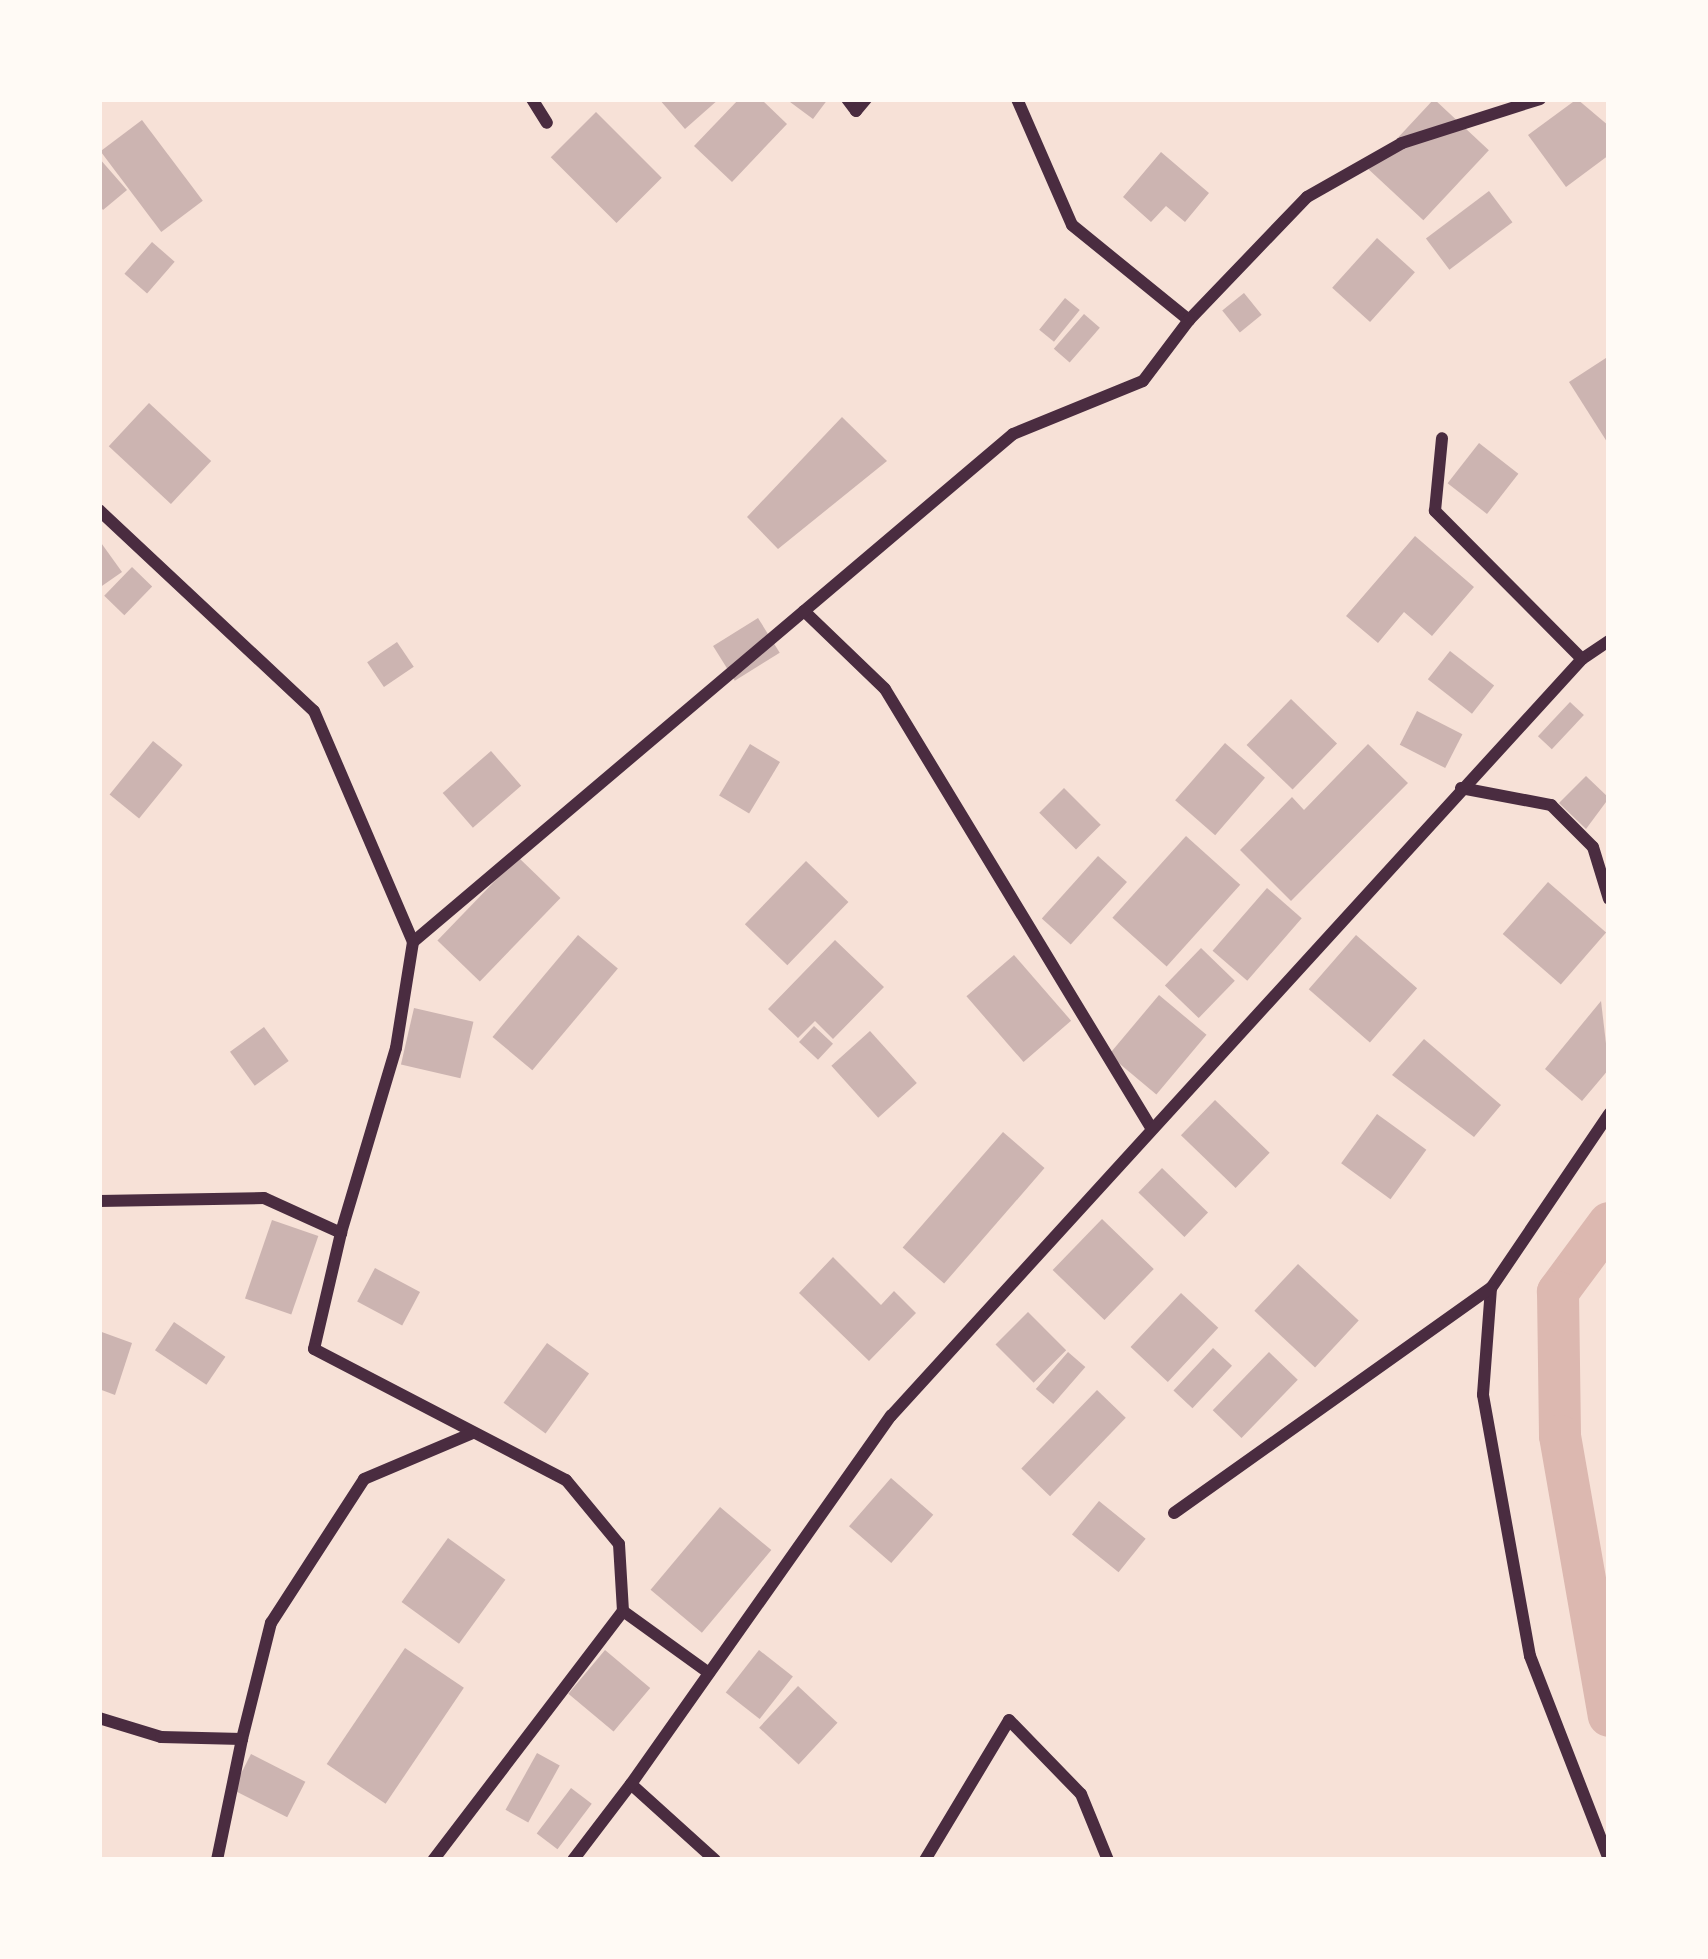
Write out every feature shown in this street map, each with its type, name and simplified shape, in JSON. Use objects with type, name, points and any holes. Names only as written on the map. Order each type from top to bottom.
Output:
[{"type":"street","points":[[532,99],[547,123]]},
{"type":"street","points":[[847,99],[856,110],[866,99]]},
{"type":"street","points":[[1017,99],[1072,225],[1189,320]]},
{"type":"street","points":[[433,1860],[623,1611],[620,1544],[566,1480],[314,1349],[413,942],[1012,434],[1143,381],[1189,320],[1307,197],[1402,142],[1540,99]]},
{"type":"street","points":[[1442,438],[1435,511],[1582,659]]},
{"type":"street","points":[[99,510],[314,711],[413,942]]},
{"type":"street","points":[[804,611],[897,707],[1150,1126]]},
{"type":"street","points":[[573,1860],[892,1416],[1461,788],[1582,659],[1609,641]]},
{"type":"street","points":[[1461,788],[1551,805],[1593,847],[1609,899]]},
{"type":"street","points":[[1174,1513],[1491,1288],[1609,1114]]},
{"type":"street","points":[[99,1201],[264,1198],[341,1233]]},
{"type":"street","points":[[1491,1288],[1483,1395],[1500,1520],[1530,1656],[1609,1860]]},
{"type":"street","points":[[217,1860],[271,1623],[364,1479],[473,1433]]},
{"type":"street","points":[[623,1611],[709,1673]]},
{"type":"street","points":[[99,1718],[161,1737],[242,1739]]},
{"type":"street","points":[[925,1860],[1009,1720],[1082,1794],[1108,1860]]},
{"type":"street","points":[[631,1784],[715,1860]]},
{"type":"building","points":[[659,99],[719,99],[685,129]]},
{"type":"building","points":[[739,99],[761,99],[787,124],[732,182],[694,146]]},
{"type":"building","points":[[786,99],[828,99],[813,119]]},
{"type":"building","points":[[1434,99],[1489,150],[1423,220],[1369,169]]},
{"type":"building","points":[[1577,99],[1609,126],[1609,155],[1566,187],[1528,135]]},
{"type":"building","points":[[596,112],[662,178],[617,223],[551,157]]},
{"type":"building","points":[[142,120],[203,201],[161,232],[100,151]]},
{"type":"building","points":[[1161,152],[1209,193],[1185,222],[1166,206],[1151,222],[1123,197]]},
{"type":"building","points":[[99,158],[127,190],[103,210],[99,205]]},
{"type":"building","points":[[1489,191],[1512,222],[1449,270],[1426,239]]},
{"type":"building","points":[[1377,238],[1415,272],[1370,322],[1332,288]]},
{"type":"building","points":[[152,242],[175,262],[147,293],[124,274]]},
{"type":"building","points":[[1244,293],[1262,315],[1240,332],[1222,311]]},
{"type":"building","points":[[1065,298],[1080,310],[1054,342],[1039,330]]},
{"type":"building","points":[[1084,314],[1100,328],[1070,362],[1054,349]]},
{"type":"building","points":[[1609,356],[1609,445],[1569,382]]},
{"type":"building","points":[[149,403],[211,461],[171,504],[109,446]]},
{"type":"building","points":[[842,417],[887,461],[778,549],[747,517]]},
{"type":"building","points":[[1479,443],[1518,474],[1487,514],[1448,483]]},
{"type":"building","points":[[1415,536],[1474,587],[1432,636],[1404,612],[1378,643],[1346,616]]},
{"type":"building","points":[[99,540],[122,572],[99,588]]},
{"type":"building","points":[[132,567],[152,586],[124,615],[104,596]]},
{"type":"building","points":[[758,618],[780,653],[735,681],[713,646]]},
{"type":"building","points":[[397,642],[414,667],[384,687],[367,662]]},
{"type":"building","points":[[1450,651],[1494,685],[1472,714],[1428,679]]},
{"type":"building","points":[[1291,699],[1337,743],[1293,789],[1247,745]]},
{"type":"building","points":[[1570,702],[1584,715],[1552,749],[1538,736]]},
{"type":"building","points":[[1417,711],[1462,734],[1445,768],[1400,745]]},
{"type":"building","points":[[153,741],[183,765],[139,819],[110,795]]},
{"type":"building","points":[[1225,743],[1265,778],[1215,835],[1175,800]]},
{"type":"building","points":[[750,744],[780,762],[749,813],[719,795]]},
{"type":"building","points":[[1368,744],[1408,783],[1291,901],[1240,850],[1292,797],[1304,810]]},
{"type":"building","points":[[491,751],[521,786],[473,828],[443,793]]},
{"type":"building","points":[[1586,776],[1609,798],[1586,829],[1559,803]]},
{"type":"building","points":[[1064,788],[1101,825],[1076,850],[1039,813]]},
{"type":"building","points":[[1186,836],[1240,885],[1167,967],[1112,918]]},
{"type":"building","points":[[1098,856],[1127,882],[1071,945],[1042,918]]},
{"type":"building","points":[[518,857],[560,898],[480,981],[437,940]]},
{"type":"building","points":[[806,861],[848,902],[787,965],[745,924]]},
{"type":"building","points":[[1548,882],[1606,933],[1561,985],[1503,934]]},
{"type":"building","points":[[1267,888],[1302,918],[1247,981],[1213,951]]},
{"type":"building","points":[[578,935],[618,968],[532,1070],[493,1037]]},
{"type":"building","points":[[1356,935],[1417,988],[1370,1042],[1309,989]]},
{"type":"building","points":[[835,940],[884,987],[833,1039],[815,1021],[798,1038],[768,1009]]},
{"type":"building","points":[[1201,948],[1235,981],[1199,1018],[1165,985]]},
{"type":"building","points":[[1014,955],[1071,1021],[1024,1062],[966,996]]},
{"type":"building","points":[[1159,995],[1206,1035],[1156,1095],[1109,1055]]},
{"type":"building","points":[[1601,1001],[1609,1069],[1582,1101],[1545,1069]]},
{"type":"building","points":[[414,1008],[473,1022],[460,1078],[401,1065]]},
{"type":"building","points":[[814,1026],[833,1044],[818,1060],[799,1042]]},
{"type":"building","points":[[264,1027],[289,1061],[255,1086],[230,1052]]},
{"type":"building","points":[[870,1031],[917,1083],[878,1118],[831,1066]]},
{"type":"building","points":[[1424,1039],[1501,1105],[1474,1137],[1392,1075]]},
{"type":"building","points":[[1215,1100],[1270,1153],[1236,1188],[1181,1135]]},
{"type":"building","points":[[1377,1114],[1426,1150],[1390,1199],[1341,1163]]},
{"type":"building","points":[[1003,1132],[1045,1168],[944,1284],[903,1247]]},
{"type":"building","points":[[1162,1168],[1208,1212],[1184,1237],[1138,1192]]},
{"type":"building","points":[[1102,1219],[1154,1269],[1104,1320],[1053,1270]]},
{"type":"building","points":[[272,1220],[318,1236],[291,1314],[245,1298]]},
{"type":"building","points":[[833,1257],[881,1305],[894,1291],[916,1313],[869,1361],[799,1293]]},
{"type":"building","points":[[1298,1264],[1359,1321],[1315,1367],[1254,1311]]},
{"type":"building","points":[[375,1268],[420,1292],[402,1325],[357,1302]]},
{"type":"building","points":[[1181,1293],[1218,1328],[1168,1382],[1131,1347]]},
{"type":"building","points":[[1028,1312],[1066,1350],[1034,1383],[995,1345]]},
{"type":"building","points":[[174,1322],[225,1357],[206,1385],[155,1350]]},
{"type":"building","points":[[99,1331],[132,1343],[115,1395],[99,1389]]},
{"type":"building","points":[[547,1343],[589,1374],[546,1433],[504,1403]]},
{"type":"building","points":[[1213,1348],[1232,1366],[1192,1408],[1173,1390]]},
{"type":"building","points":[[1068,1352],[1085,1367],[1053,1404],[1036,1389]]},
{"type":"building","points":[[1269,1352],[1298,1380],[1242,1438],[1213,1410]]},
{"type":"building","points":[[1097,1390],[1126,1418],[1050,1496],[1021,1468]]},
{"type":"building","points":[[891,1478],[933,1515],[891,1563],[849,1526]]},
{"type":"building","points":[[1099,1501],[1146,1539],[1119,1572],[1072,1534]]},
{"type":"building","points":[[720,1507],[771,1550],[702,1633],[651,1590]]},
{"type":"building","points":[[448,1538],[505,1580],[459,1644],[402,1602]]},
{"type":"building","points":[[405,1648],[464,1688],[386,1804],[327,1764]]},
{"type":"building","points":[[605,1650],[650,1688],[614,1732],[568,1694]]},
{"type":"building","points":[[759,1650],[793,1676],[760,1719],[726,1693]]},
{"type":"building","points":[[798,1686],[837,1723],[799,1765],[759,1728]]},
{"type":"building","points":[[537,1753],[560,1766],[528,1822],[505,1810]]},
{"type":"building","points":[[251,1754],[305,1782],[287,1817],[233,1790]]},
{"type":"building","points":[[571,1788],[592,1804],[557,1849],[537,1834]]},
{"type":"waterway","points":[[1609,1223],[1558,1292],[1560,1436],[1609,1716]]}]
